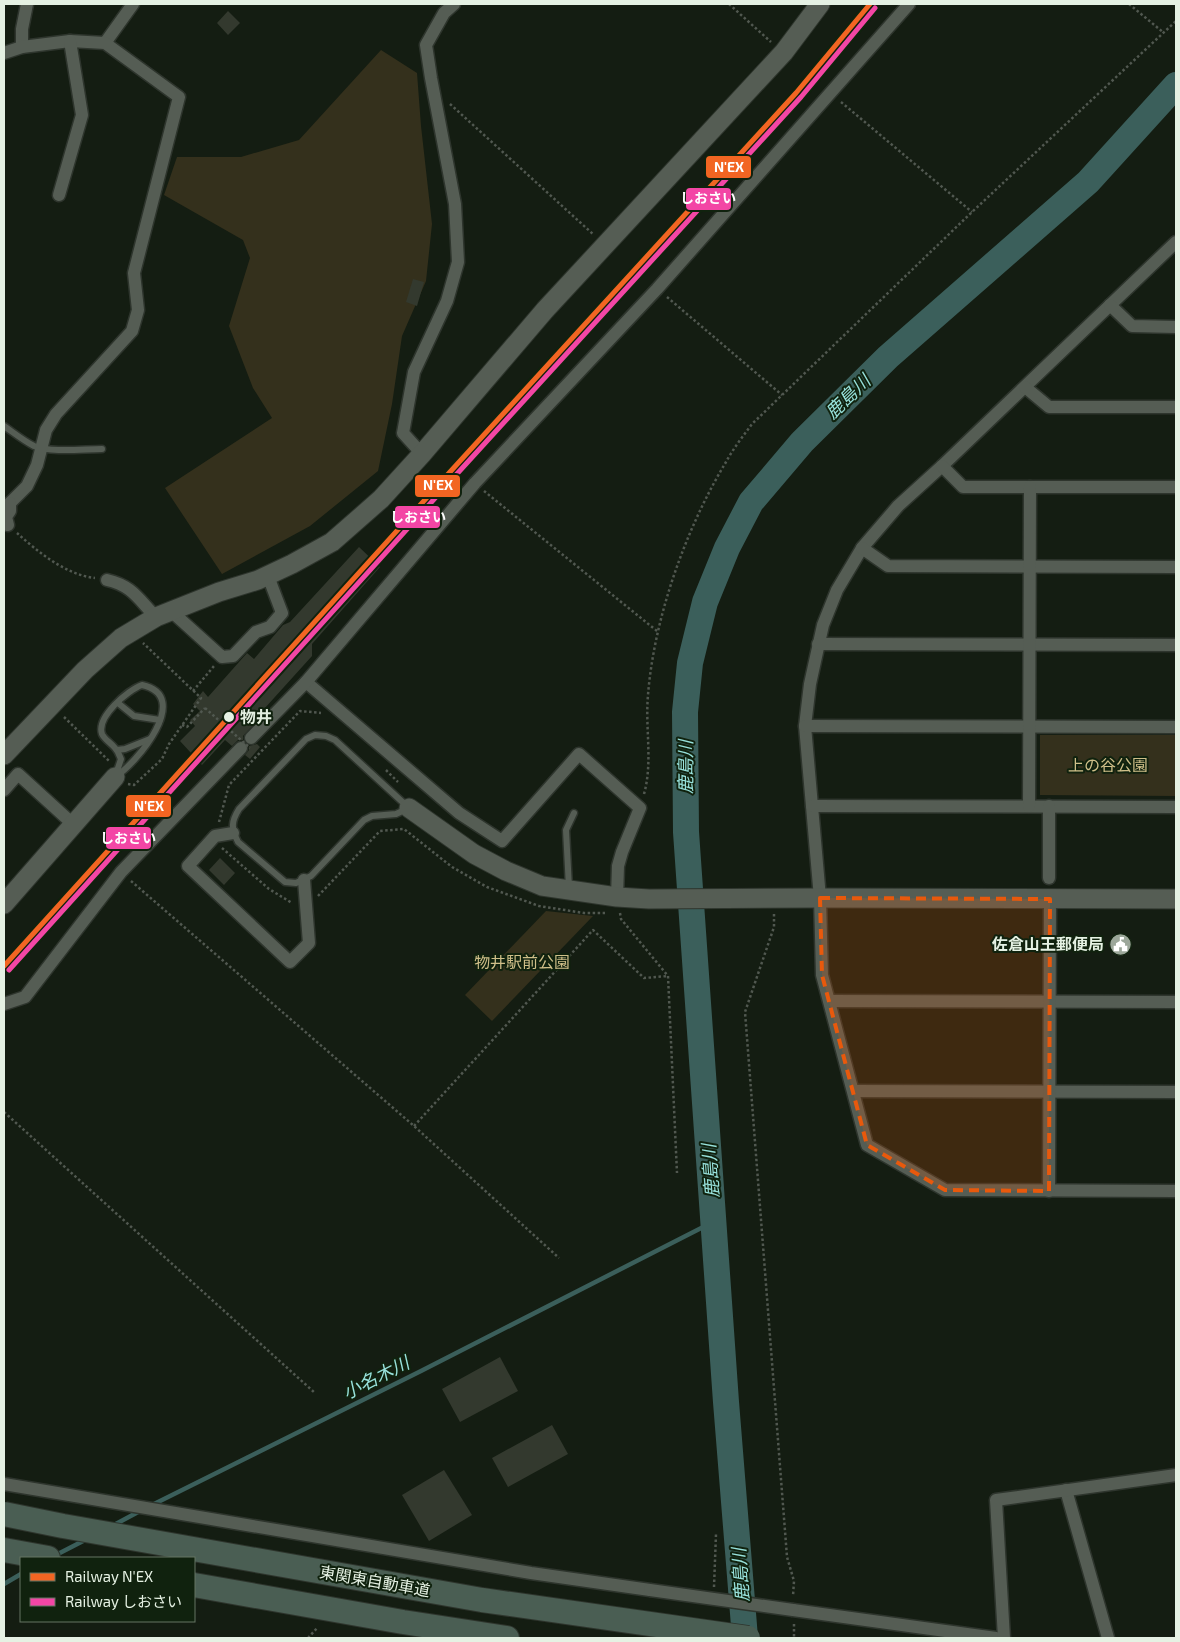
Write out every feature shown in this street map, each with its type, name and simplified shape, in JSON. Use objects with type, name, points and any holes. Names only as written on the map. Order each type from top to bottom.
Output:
[{"type":"highway","name":"東関東自動車道","points":[[4,1514],[482,1600],[748,1638]]},
{"type":"highway","points":[[4,1550],[42,1557]]},
{"type":"highway","points":[[195,1585],[403,1622],[507,1638]]},
{"type":"street","points":[[22,47],[22,29],[27,4]]},
{"type":"street","points":[[105,43],[133,4]]},
{"type":"street","points":[[422,454],[404,433],[414,372],[447,301],[458,262],[455,204],[426,45],[444,13],[454,4]]},
{"type":"street","points":[[4,755],[85,670],[116,642],[164,614],[218,592],[258,580],[292,564],[332,542],[381,499],[422,454],[544,310],[784,52],[820,4]]},
{"type":"street","points":[[4,1004],[25,997],[121,872],[247,745],[306,682],[475,483],[658,289],[909,4]]},
{"type":"street","points":[[59,196],[82,115],[70,41]]},
{"type":"street","points":[[4,53],[22,47],[70,41],[105,43],[179,97],[134,273],[138,310],[132,331],[56,414],[46,430],[37,465],[27,486],[7,506],[10,511],[6,517],[8,526]]},
{"type":"street","points":[[1176,242],[898,506],[862,548],[837,590],[823,625],[810,684],[805,726],[820,898],[822,974],[868,1145],[945,1190],[1176,1191]]},
{"type":"street","points":[[1110,305],[1132,326],[1176,327]]},
{"type":"street","points":[[1025,387],[1049,407],[1176,407]]},
{"type":"street","points":[[942,466],[963,486],[1176,487]]},
{"type":"street","points":[[1029,806],[1030,487]]},
{"type":"street","points":[[862,548],[888,566],[1176,566]]},
{"type":"street","points":[[107,580],[122,584],[222,657],[233,656],[256,632],[270,627],[282,613],[268,576]]},
{"type":"street","points":[[818,644],[1176,645]]},
{"type":"street","points":[[306,682],[459,812],[502,841],[579,754],[640,808],[620,859],[619,905]]},
{"type":"street","points":[[805,726],[1176,727]]},
{"type":"street","points":[[4,904],[74,825],[113,770]]},
{"type":"street","points":[[4,790],[18,774],[74,825]]},
{"type":"street","points":[[812,806],[1176,807]]},
{"type":"street","points":[[1049,806],[1049,878]]},
{"type":"street","points":[[409,808],[474,854],[506,871],[542,886],[570,890],[619,905],[650,899],[1176,899]]},
{"type":"street","points":[[233,833],[215,836],[188,866],[290,962],[309,942],[304,880]]},
{"type":"street","points":[[1049,1191],[1050,899]]},
{"type":"street","points":[[830,1001],[1176,1002]]},
{"type":"street","points":[[854,1091],[1176,1092]]},
{"type":"street","points":[[1004,1638],[996,1500],[1176,1475]]},
{"type":"street","points":[[4,1484],[531,1573],[996,1638]]},
{"type":"street","points":[[1066,1490],[1108,1638]]},
{"type":"lane","points":[[4,426],[34,446],[42,448],[102,449]]},
{"type":"lane","points":[[142,685],[149,687],[157,692],[162,701],[160,720],[145,749],[125,771],[113,770],[121,759],[117,750],[103,736],[101,727],[105,715],[133,688],[142,685]]},
{"type":"lane","points":[[118,703],[134,716],[160,720]]},
{"type":"lane","points":[[315,735],[326,736],[335,740],[409,808],[396,814],[372,816],[364,820],[312,876],[296,883],[285,882],[238,842],[233,833],[232,820],[239,810],[306,739],[315,735]]},
{"type":"lane","points":[[117,750],[126,749],[150,739]]},
{"type":"lane","points":[[570,890],[566,830],[574,813]]},
{"type":"path","points":[[728,4],[774,45]]},
{"type":"path","points":[[1129,4],[1164,33]]},
{"type":"path","points":[[640,808],[648,778],[648,696],[657,631],[683,551],[701,508],[722,469],[752,424],[972,212],[1176,21]]},
{"type":"path","points":[[434,93],[439,94],[597,238]]},
{"type":"path","points":[[830,94],[972,212]]},
{"type":"path","points":[[658,289],[782,395]]},
{"type":"path","points":[[475,483],[657,631]]},
{"type":"path","points":[[8,526],[65,568],[86,577],[107,580]]},
{"type":"path","points":[[193,691],[222,657]]},
{"type":"path","points":[[182,724],[187,727],[205,708],[247,745]]},
{"type":"path","points":[[63,716],[113,770]]},
{"type":"path","points":[[315,900],[380,832],[404,830],[452,867],[487,886],[538,906],[584,913],[619,905]]},
{"type":"path","points":[[222,848],[269,889],[295,905]]},
{"type":"path","points":[[121,872],[414,1126],[559,1258]]},
{"type":"path","points":[[774,898],[774,927],[745,1012],[787,1557],[794,1581],[794,1638]]},
{"type":"path","points":[[619,905],[628,914]]},
{"type":"path","points":[[619,905],[622,919],[668,976],[677,1173]]},
{"type":"path","points":[[414,1126],[593,930],[644,978],[668,976]]},
{"type":"path","points":[[4,1112],[315,1393]]},
{"type":"path","points":[[308,1638],[318,1627]]},
{"type":"highlighted area","points":[[820,898],[1050,899],[1049,1191],[945,1190],[867,1145],[822,975]]},
{"type":"green space","points":[[381,50],[417,73],[432,224],[426,281],[402,336],[392,404],[378,471],[310,526],[222,574],[165,488],[272,418],[253,388],[229,326],[250,258],[243,240],[164,195],[177,157],[241,157],[299,140]]},
{"type":"green space","name":"上の谷公園","points":[[1040,735],[1176,735],[1176,796],[1040,795]]},
{"type":"green space","name":"物井駅前公園","points":[[546,911],[593,916],[492,1021],[465,995]]},
{"type":"building","points":[[228,11],[240,23],[228,35],[217,23]]},
{"type":"building","points":[[413,279],[424,282],[417,306],[406,302]]},
{"type":"building","points":[[359,547],[380,567],[312,644],[312,656],[255,719],[257,721],[243,736],[243,740],[238,740],[232,746],[225,740],[202,765],[180,741],[195,726],[190,720],[200,711],[193,704],[203,691],[208,697],[247,653],[254,659],[283,625],[290,622]]},
{"type":"building","points":[[257,744],[260,747],[250,759],[245,755],[249,750],[249,746]]},
{"type":"building","points":[[220,858],[235,873],[224,885],[209,870]]},
{"type":"building","points":[[500,1357],[518,1391],[460,1422],[442,1389]]},
{"type":"building","points":[[552,1425],[568,1454],[508,1487],[492,1458]]},
{"type":"building","points":[[444,1470],[472,1515],[429,1541],[402,1495]]},
{"type":"waterway","name":"鹿島川","points":[[745,1638],[726,1402],[686,832],[685,712],[690,663],[705,602],[727,548],[751,502],[802,442],[888,357],[1088,182],[1176,85]]},
{"type":"waterway","name":"小名木川","points":[[152,1505],[421,1371],[713,1222]]},
{"type":"waterway","name":"小名木川","points":[[112,1526],[140,1511]]},
{"type":"waterway","name":"小名木川","points":[[54,1556],[87,1539]]},
{"type":"waterway","name":"小名木川","points":[[4,1584],[20,1575]]},
{"type":"rail line","name":"N'EX","points":[[4,966],[450,472],[796,93],[870,4]]},
{"type":"rail line","name":"しおさい","points":[[9,970],[455,476],[801,97],[875,8]]},
{"type":"place","name":"物井","points":[[229,717]]},
{"type":"place","name":"佐倉山王郵便局","points":[[1120,944]]}]
